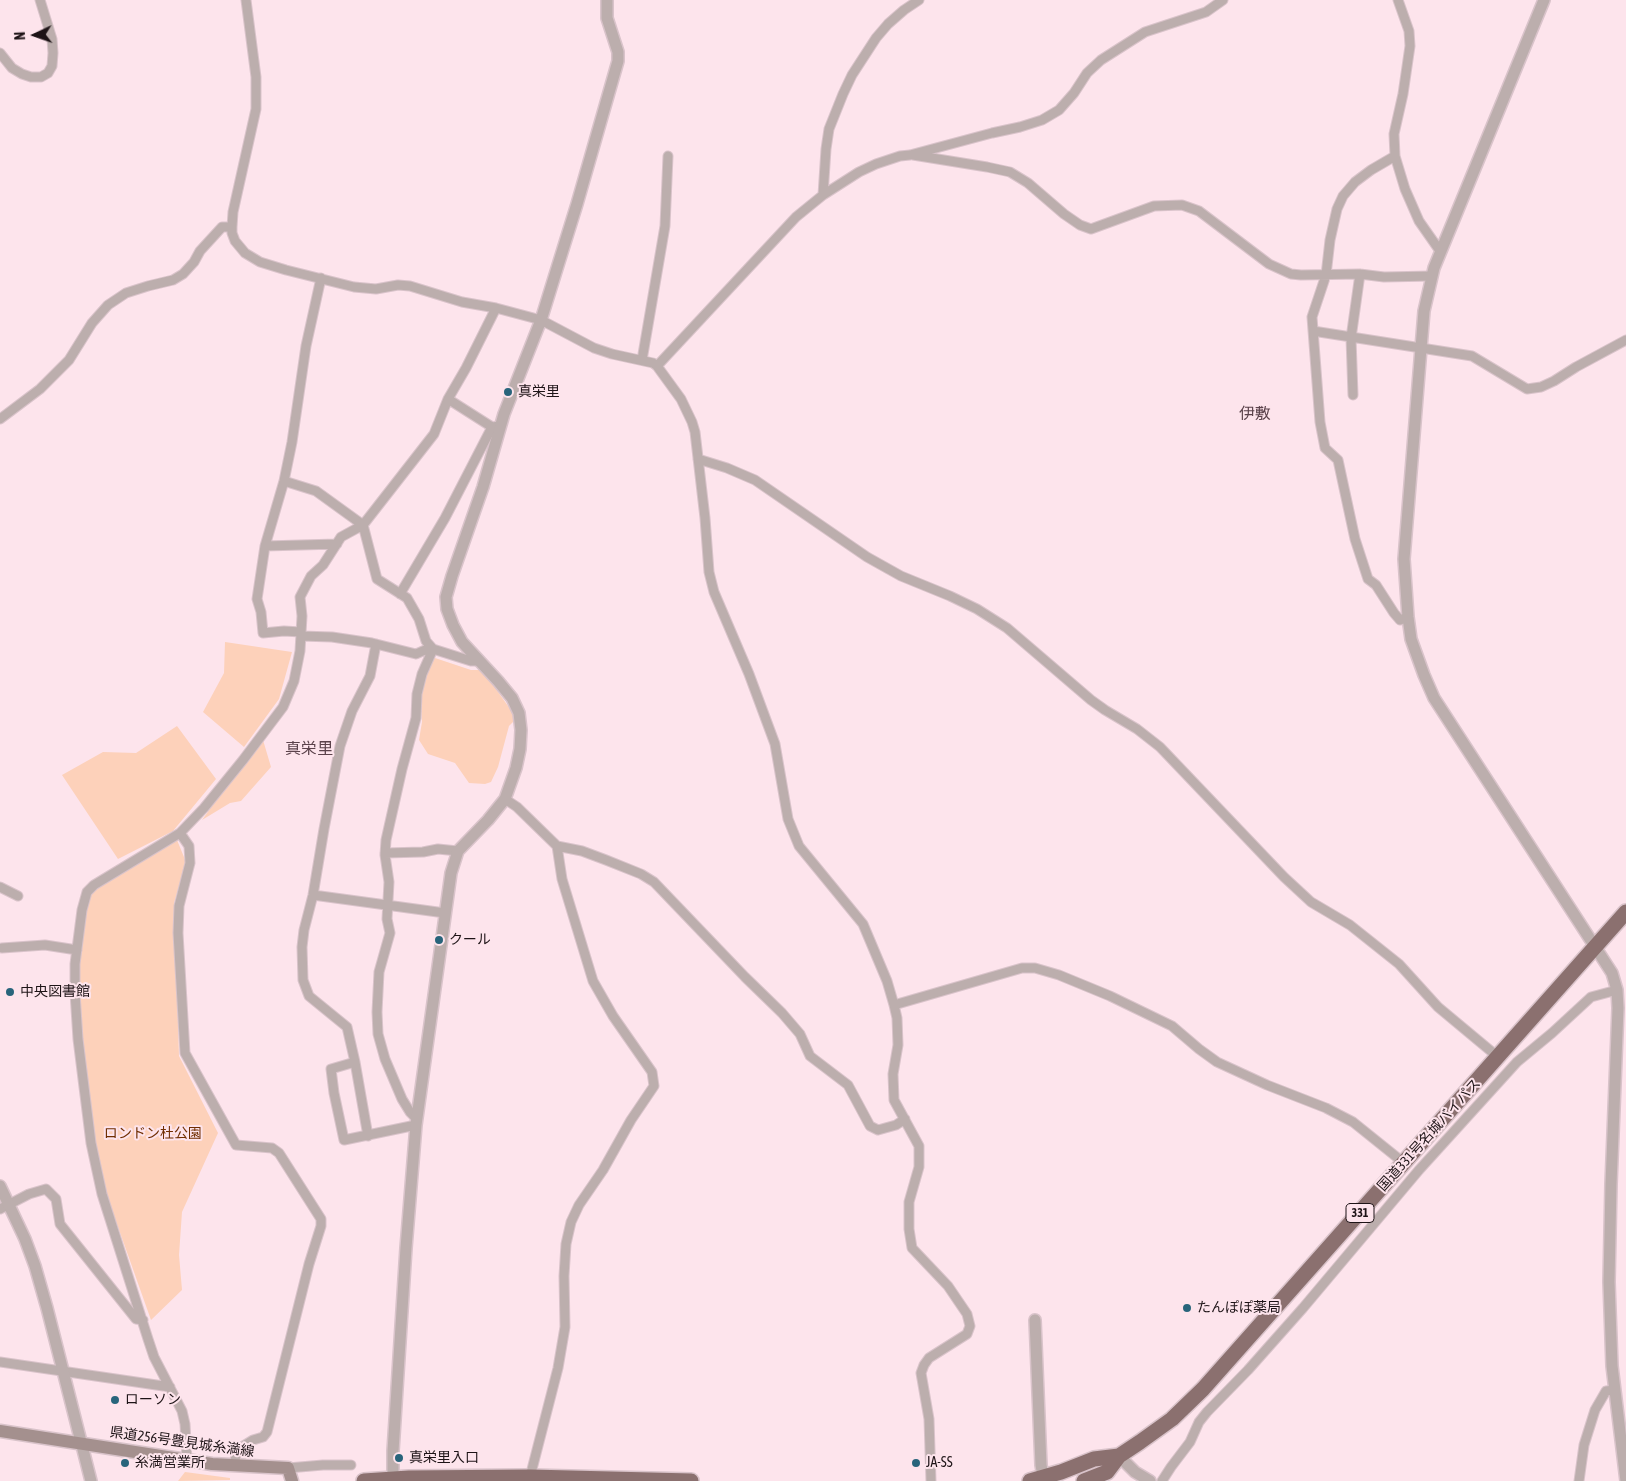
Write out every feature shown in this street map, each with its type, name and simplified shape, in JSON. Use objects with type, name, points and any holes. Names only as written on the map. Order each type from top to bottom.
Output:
[{"type":"highway","name":"国道331号名城バイパス","points":[[1118,1456],[1156,1431],[1187,1405],[1233,1356],[1626,912]]},
{"type":"highway","name":"331","points":[[1039,1480],[1094,1459],[1118,1456]]},
{"type":"highway","name":"331","points":[[1084,1481],[1107,1472],[1118,1456]]},
{"type":"highway","points":[[364,1481],[530,1478],[691,1481]]},
{"type":"main road","name":"県道256号豊見城糸満線","points":[[0,1431],[290,1475]]},
{"type":"street","points":[[0,53],[12,68],[22,74],[31,77],[41,77],[48,73],[52,66],[52,39],[40,0]]},
{"type":"street","points":[[246,0],[256,76],[256,109],[233,212],[232,227],[235,241],[245,253],[251,258],[286,270],[342,284],[376,289],[398,285],[410,286],[462,302],[496,308],[541,320],[594,348],[653,363],[681,400],[692,422],[698,459],[709,572],[714,592],[776,744],[788,819],[799,846],[863,924],[887,981],[894,1005],[897,1018],[898,1044],[893,1074],[894,1100],[919,1146],[919,1166],[909,1202],[908,1230],[912,1248],[948,1286],[961,1303],[967,1314],[970,1326],[967,1334],[929,1358],[921,1373],[929,1419],[931,1481]]},
{"type":"street","points":[[400,594],[496,427],[541,320],[578,204],[618,61],[618,52],[607,18],[607,0]]},
{"type":"street","points":[[823,195],[829,130],[852,75],[876,38],[888,24],[919,0]]},
{"type":"street","points":[[657,366],[796,217],[823,195],[867,168],[900,156],[1042,120],[1058,110],[1074,93],[1087,73],[1108,55],[1145,32],[1206,12],[1224,0]]},
{"type":"street","points":[[1398,0],[1409,31],[1410,46],[1403,94],[1394,134],[1394,156],[1405,189],[1419,221],[1440,251]]},
{"type":"street","points":[[1544,0],[1440,251],[1432,276],[1424,311],[1404,559],[1408,617],[1412,639],[1434,698],[1612,973],[1618,1008],[1609,1282],[1612,1366],[1626,1481]]},
{"type":"street","points":[[910,155],[1010,172],[1028,183],[1064,214],[1080,225],[1092,229],[1154,206],[1182,205],[1198,211],[1269,264],[1296,275],[1360,274],[1384,278],[1432,276]]},
{"type":"street","points":[[642,360],[665,226],[668,156]]},
{"type":"street","points":[[1394,156],[1355,182],[1343,196],[1337,209],[1330,240],[1326,275],[1312,317],[1320,422],[1325,448],[1338,460],[1355,539],[1368,579],[1376,585],[1400,620],[1408,617]]},
{"type":"street","points":[[0,419],[40,389],[69,360],[92,323],[108,305],[126,293],[173,280],[183,274],[194,262],[200,251],[222,227],[232,227]]},
{"type":"street","points":[[1353,396],[1351,338],[1360,274]]},
{"type":"street","points":[[321,278],[306,346],[292,442],[284,481],[265,546],[257,599],[261,612],[262,633],[284,630],[301,634],[332,636],[416,654],[433,649],[471,661],[479,661]]},
{"type":"street","points":[[187,1460],[185,1424],[182,1412],[154,1357],[102,1194],[91,1143],[78,1038],[75,994],[75,964],[82,910],[87,892],[94,885],[180,833],[204,808],[283,707],[294,680],[300,651],[302,616],[300,597],[312,576],[323,565],[341,538],[362,525],[434,434],[448,399],[496,308]]},
{"type":"street","points":[[1313,331],[1472,356],[1527,389],[1541,387],[1554,381],[1626,340]]},
{"type":"street","points":[[448,399],[496,427]]},
{"type":"street","points":[[393,1480],[393,1451],[406,1248],[416,1122],[451,873],[458,852],[505,799],[516,768],[520,749],[521,730],[518,713],[512,698],[462,642],[452,625],[447,610],[446,597],[483,487],[496,427]]},
{"type":"street","points":[[698,459],[727,468],[755,480],[867,557],[901,576],[978,610],[1007,628],[1091,700],[1160,746],[1284,877],[1311,902],[1350,925],[1399,964],[1438,1007],[1498,1057]]},
{"type":"street","points":[[284,481],[316,491],[362,525],[377,579],[407,598],[419,619],[426,641],[433,649]]},
{"type":"street","points":[[265,546],[337,544]]},
{"type":"street","points":[[368,1136],[347,1027],[309,996],[305,989],[302,947],[340,746],[352,710],[370,676],[376,644]]},
{"type":"street","points":[[416,1122],[402,1099],[385,1059],[378,1034],[377,1012],[379,972],[390,933],[387,919],[389,882],[385,852],[386,840],[416,718],[417,694],[422,674],[433,649]]},
{"type":"street","points":[[505,799],[517,807],[557,846],[590,854],[641,874],[654,882],[782,1013],[800,1034],[810,1056],[848,1085],[870,1126],[878,1130],[896,1125],[905,1119]]},
{"type":"street","points":[[180,833],[188,846],[190,863],[179,906],[178,933],[185,1054],[236,1145],[272,1148],[279,1152],[321,1219],[267,1432],[263,1437],[237,1450],[234,1466]]},
{"type":"street","points":[[530,1478],[558,1368],[565,1326],[565,1260],[566,1244],[571,1222],[579,1205],[603,1170],[631,1120],[654,1086],[652,1072],[613,1016],[593,981],[562,879],[557,846]]},
{"type":"street","points":[[385,852],[423,852],[438,849],[458,852]]},
{"type":"street","points":[[0,887],[18,896]]},
{"type":"street","points":[[313,895],[445,913]]},
{"type":"street","points":[[2,948],[45,945],[77,950]]},
{"type":"street","points":[[894,1005],[1022,968],[1035,968],[1051,972],[1110,996],[1172,1026],[1198,1049],[1217,1062],[1267,1085],[1326,1108],[1353,1122],[1404,1163]]},
{"type":"street","points":[[1162,1481],[1190,1442],[1198,1422],[1254,1364],[1419,1170],[1517,1062],[1591,997],[1616,990]]},
{"type":"street","points":[[355,1062],[331,1069],[344,1140],[368,1136],[416,1122]]},
{"type":"street","points":[[0,1186],[5,1207],[25,1238],[35,1266],[90,1481]]},
{"type":"street","points":[[5,1207],[29,1194],[46,1189],[56,1199],[60,1224],[136,1319],[143,1320]]},
{"type":"street","points":[[1367,1204],[1380,1215]]},
{"type":"street","points":[[1034,1320],[1039,1480]]},
{"type":"street","points":[[0,1362],[170,1387]]},
{"type":"street","points":[[1579,1481],[1584,1444],[1594,1410],[1606,1391],[1615,1390]]},
{"type":"street","points":[[1118,1456],[1131,1470],[1146,1480]]},
{"type":"street","points":[[290,1475],[323,1465],[351,1465]]},
{"type":"green space","points":[[225,642],[292,652],[279,699],[244,747],[203,712],[224,673]]},
{"type":"green space","points":[[435,658],[471,670],[479,670],[486,675],[513,713],[513,722],[509,726],[498,767],[491,782],[485,784],[469,783],[455,763],[428,754],[419,740],[422,722],[420,695],[431,661]]},
{"type":"green space","points":[[177,726],[216,779],[173,831],[118,859],[62,775],[103,752],[136,753]]},
{"type":"green space","points":[[263,740],[271,767],[241,801],[230,803],[202,820],[220,795]]},
{"type":"green space","name":"ロンドン杜公園","points":[[177,840],[186,862],[174,903],[179,1056],[218,1133],[182,1212],[179,1255],[182,1290],[151,1320],[106,1193],[90,1117],[77,989],[78,965],[85,909],[90,893],[97,886]]},
{"type":"green space","points":[[185,1472],[230,1478],[230,1480],[178,1481]]},
{"type":"place","name":"真栄里","points":[[508,392]]},
{"type":"place","name":"クール","points":[[439,940]]},
{"type":"place","name":"中央図書館","points":[[10,992]]},
{"type":"place","name":"たんぽぽ薬局","points":[[1187,1308]]},
{"type":"place","name":"ローソン","points":[[115,1400]]},
{"type":"place","name":"真栄里入口","points":[[399,1458]]},
{"type":"place","name":"糸満営業所","points":[[125,1463]]},
{"type":"place","name":"JA-SS","points":[[916,1463]]},
{"type":"district","name":"伊敷","points":[[1255,414]]},
{"type":"district","name":"真栄里","points":[[309,749]]}]
